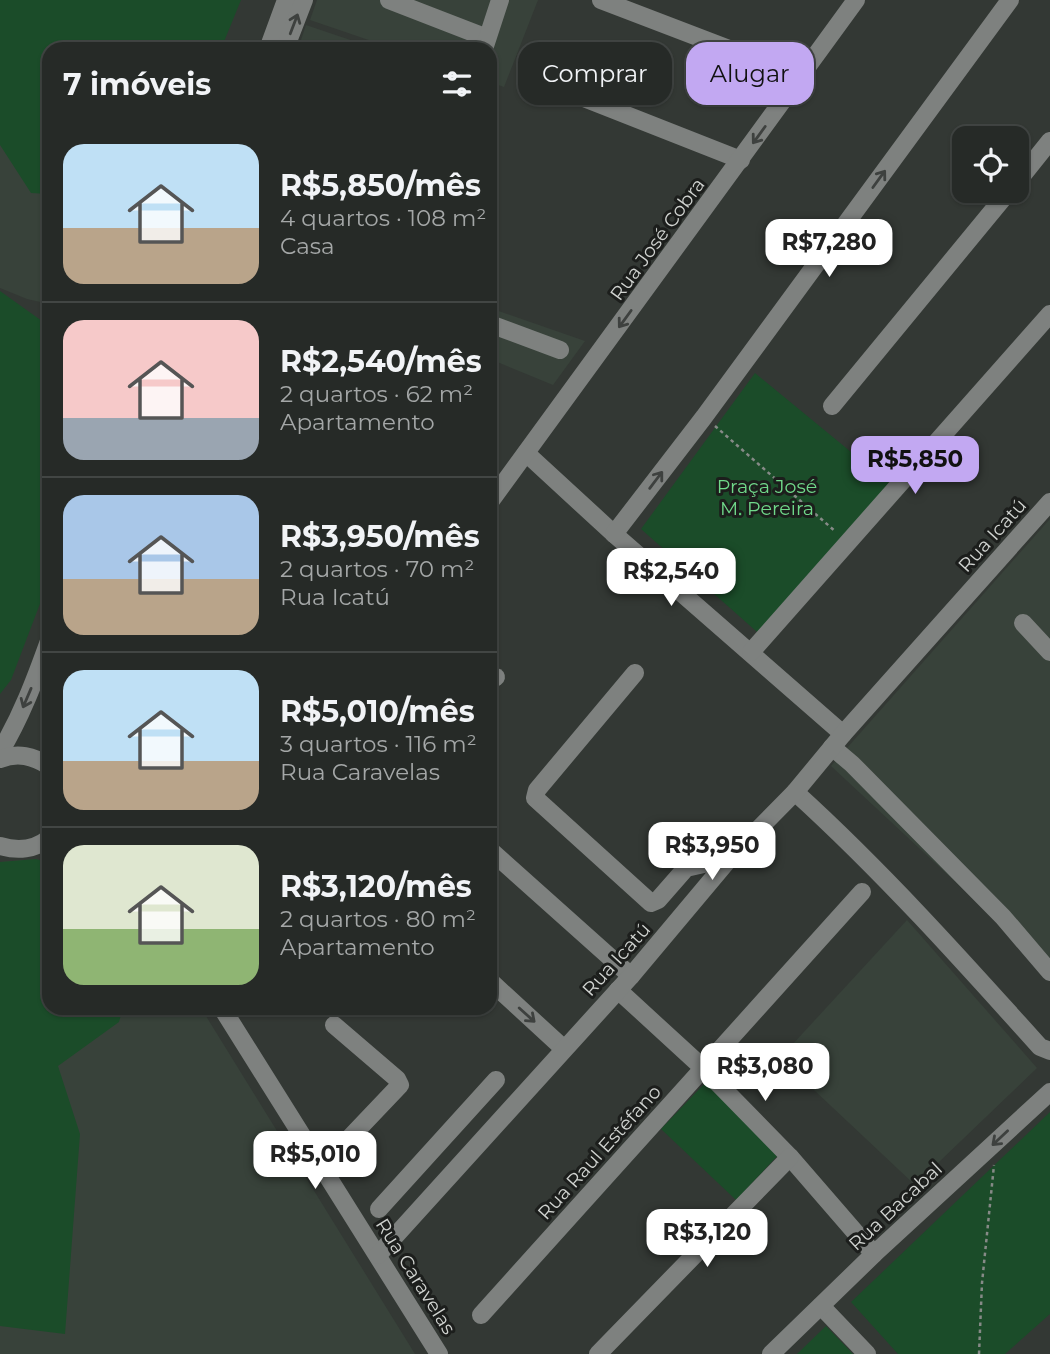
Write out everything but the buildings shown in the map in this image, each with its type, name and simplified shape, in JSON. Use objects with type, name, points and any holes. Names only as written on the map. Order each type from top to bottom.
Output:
[{"type":"street","points":[[271,42],[286,0]]},
{"type":"street","points":[[288,42],[304,0]]},
{"type":"street","points":[[389,0],[484,42]]},
{"type":"street","points":[[486,42],[500,0]]},
{"type":"street","points":[[601,0],[711,42]]},
{"type":"street","name":"Rua José Cobra","points":[[814,60],[856,0]]},
{"type":"street","points":[[614,534],[704,417],[1010,0]]},
{"type":"street","points":[[601,105],[741,160]]},
{"type":"street","name":"Rua José Cobra","points":[[497,492],[781,105]]},
{"type":"street","points":[[1029,167],[1050,142]]},
{"type":"street","points":[[832,406],[999,203]]},
{"type":"street","points":[[751,652],[1050,314]]},
{"type":"street","points":[[497,326],[561,349]]},
{"type":"street","points":[[526,453],[614,534],[751,652],[838,741],[852,764],[1003,916],[1050,972]]},
{"type":"street","name":"Rua Icatú","points":[[378,1255],[631,976],[730,858],[794,792],[1050,502]]},
{"type":"street","points":[[1023,623],[1050,652]]},
{"type":"street","points":[[0,752],[30,694],[42,661]]},
{"type":"street","points":[[635,673],[537,790],[535,798],[651,903],[658,900],[686,868],[730,858]]},
{"type":"street","points":[[0,759],[23,755],[42,761]]},
{"type":"street","points":[[794,792],[927,923],[1040,1047],[1050,1051]]},
{"type":"street","points":[[1,847],[24,849],[42,843]]},
{"type":"street","points":[[497,856],[631,976]]},
{"type":"street","name":"Rua Raul Estéfano","points":[[481,1315],[862,892]]},
{"type":"street","points":[[497,987],[563,1048]]},
{"type":"street","points":[[618,990],[702,1067],[790,1157],[874,1254]]},
{"type":"street","name":"Rua Caravelas","points":[[226,1015],[439,1354]]},
{"type":"street","points":[[322,1167],[400,1085],[397,1079],[334,1025]]},
{"type":"street","points":[[379,1209],[496,1080]]},
{"type":"street","name":"Rua Bacabal","points":[[771,1354],[874,1254],[1050,1092]]},
{"type":"street","points":[[447,1134],[466,1157]]},
{"type":"street","points":[[598,1354],[790,1157]]},
{"type":"street","points":[[821,1306],[867,1354]]},
{"type":"path","points":[[704,417],[848,543]]},
{"type":"path","points":[[979,1354],[982,1283],[994,1176],[994,1144]]},
{"type":"shaded area","points":[[0,0],[42,42],[42,302],[0,288]]},
{"type":"shaded area","points":[[317,0],[538,0],[522,42],[518,42],[518,51],[504,87],[497,84],[497,42],[374,42],[310,20]]},
{"type":"shaded area","points":[[306,25],[356,42],[300,42]]},
{"type":"shaded area","points":[[497,310],[585,341],[553,385],[497,362]]},
{"type":"shaded area","points":[[1050,519],[1050,970],[831,766]]},
{"type":"shaded area","points":[[42,861],[42,1015],[205,1015],[415,1354],[0,1354],[0,862]]},
{"type":"shaded area","points":[[907,920],[1037,1068],[915,1185],[780,1058]]},
{"type":"green space","points":[[0,0],[241,0],[224,42],[42,42],[42,194],[31,193],[0,145]]},
{"type":"green space","points":[[0,291],[42,321],[42,598],[11,680],[0,694]]},
{"type":"green space","name":"Praça José M. Pereira","points":[[755,373],[890,484],[757,632],[641,529]]},
{"type":"green space","points":[[42,861],[42,1015],[121,1015],[119,1022],[58,1066],[80,1134],[65,1334],[0,1326],[0,862]]},
{"type":"green space","points":[[707,1081],[781,1152],[736,1200],[661,1129]]},
{"type":"green space","points":[[1050,1112],[1050,1314],[1005,1354],[898,1354],[851,1302]]},
{"type":"green space","points":[[826,1326],[853,1354],[797,1354]]}]
